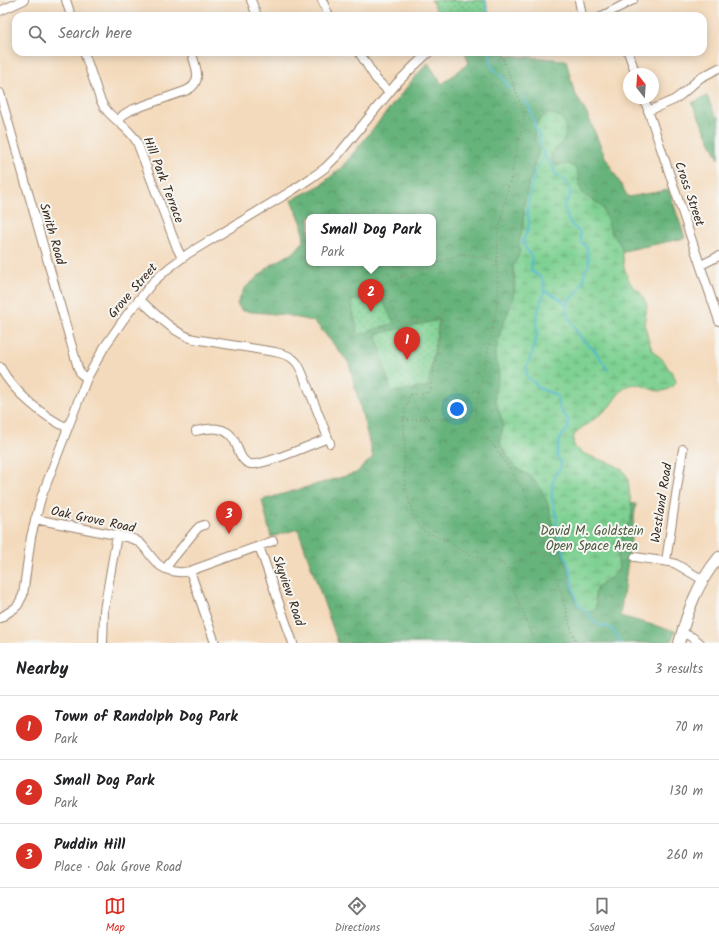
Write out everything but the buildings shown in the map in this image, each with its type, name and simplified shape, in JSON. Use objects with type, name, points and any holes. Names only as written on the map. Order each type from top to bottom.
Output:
[{"type":"main road","points":[[679,643],[692,601],[703,580],[719,557]]},
{"type":"street","points":[[0,12],[24,0]]},
{"type":"street","points":[[66,0],[70,12]]},
{"type":"street","points":[[251,0],[256,12]]},
{"type":"street","points":[[322,0],[327,12]]},
{"type":"street","points":[[578,0],[581,12]]},
{"type":"street","points":[[617,12],[633,0]]},
{"type":"street","name":"Hill Park Terrace","points":[[85,56],[101,103],[108,112],[131,133],[137,142],[182,258]]},
{"type":"street","points":[[118,121],[123,115],[131,110],[191,89],[197,80],[197,73],[192,56]]},
{"type":"street","points":[[362,56],[376,79],[389,92]]},
{"type":"street","name":"Grove Street","points":[[0,618],[18,605],[23,595],[31,537],[41,498],[87,378],[110,338],[126,316],[157,278],[182,258],[293,190],[321,171],[338,155],[389,92],[425,56]]},
{"type":"street","points":[[629,56],[634,68]]},
{"type":"street","points":[[648,111],[674,100],[700,78],[719,68]]},
{"type":"street","name":"Smith Road","points":[[0,93],[78,368],[81,374],[87,378]]},
{"type":"street","name":"Cross Street","points":[[646,104],[719,321]]},
{"type":"street","points":[[701,265],[719,256]]},
{"type":"street","points":[[139,299],[173,328],[185,336],[194,339],[285,354],[293,358],[301,370],[329,440],[269,462],[252,465],[243,459],[228,432],[213,428],[196,431]]},
{"type":"street","points":[[1,370],[13,386],[26,399],[52,419],[68,428]]},
{"type":"street","name":"Westland Road","points":[[666,561],[683,449]]},
{"type":"street","name":"Oak Grove Road","points":[[35,520],[130,538],[137,541],[144,547],[155,561],[166,569]]},
{"type":"street","points":[[204,525],[196,530],[166,569],[180,572],[190,571],[272,542]]},
{"type":"street","points":[[103,643],[104,610],[117,535]]},
{"type":"street","name":"Skyview Road","points":[[259,546],[293,643]]},
{"type":"street","name":"Westland Road","points":[[635,558],[666,561],[676,564],[703,580]]},
{"type":"street","points":[[190,571],[215,643]]},
{"type":"street","points":[[682,633],[692,637],[700,643]]},
{"type":"path","points":[[455,0],[469,12]]},
{"type":"path","points":[[502,56],[524,115],[498,235],[498,293],[496,312],[475,417],[524,491],[535,512],[571,629],[577,643]]},
{"type":"path","points":[[321,171],[331,185],[346,214]]},
{"type":"path","points":[[436,263],[460,254],[478,256],[497,261]]},
{"type":"path","points":[[371,266],[400,323],[443,316]]},
{"type":"path","points":[[380,284],[429,266]]},
{"type":"path","points":[[401,277],[415,278],[428,288],[443,316],[430,392],[409,395],[403,420],[405,440],[405,488],[414,521],[423,531],[446,540],[462,551],[482,560],[500,561],[507,569],[510,582],[536,643]]},
{"type":"path","points":[[403,420],[475,417]]},
{"type":"path","points":[[507,569],[519,560],[535,552],[549,555]]},
{"type":"green space","points":[[431,0],[486,0],[488,12],[438,12]]},
{"type":"green space","name":"David M. Goldstein Open Space Area","points":[[466,56],[518,56],[566,60],[574,91],[589,118],[604,155],[628,197],[669,190],[685,238],[533,270],[553,495],[636,504],[620,616],[675,631],[671,643],[338,643],[298,529],[271,537],[262,500],[356,473],[373,457],[349,363],[315,322],[286,315],[242,311],[237,304],[244,289],[271,265],[294,252],[304,241],[302,224],[291,200],[321,185],[342,167],[428,63],[442,84],[469,63]]},
{"type":"green space","points":[[707,96],[716,117],[719,116],[719,159],[692,103]]},
{"type":"green space","name":"David M. Goldstein Open Space Area","points":[[546,114],[552,114],[560,118],[566,129],[564,140],[551,155],[552,162],[557,165],[569,164],[574,167],[578,173],[581,189],[584,195],[601,206],[603,209],[611,232],[621,247],[624,267],[628,278],[633,287],[638,290],[646,303],[645,324],[651,347],[664,361],[675,378],[676,383],[669,389],[663,391],[657,391],[634,384],[628,386],[620,392],[607,409],[578,431],[574,437],[573,440],[575,446],[579,451],[612,464],[624,472],[627,476],[632,506],[632,513],[618,551],[619,569],[613,576],[597,587],[595,593],[596,606],[594,610],[584,612],[580,610],[575,603],[568,570],[554,530],[548,504],[540,487],[530,476],[518,469],[513,464],[501,446],[500,438],[503,423],[495,399],[495,391],[499,375],[495,354],[503,323],[513,297],[515,284],[513,265],[520,250],[519,242],[523,226],[524,207],[533,166],[538,156],[539,149],[534,131],[537,123]]},
{"type":"green space","points":[[380,295],[394,323],[358,335],[351,301]]},
{"type":"green space","points":[[439,320],[428,387],[391,392],[376,334]]},
{"type":"waterway","points":[[485,0],[487,12]]},
{"type":"waterway","points":[[491,56],[492,67],[512,90]]},
{"type":"waterway","points":[[523,96],[529,106],[543,153],[542,158],[535,170],[532,182],[527,209],[529,224],[523,240],[523,244],[531,256],[532,272],[540,276],[544,283],[544,291],[536,326],[538,332],[526,373],[527,377],[536,384],[538,388],[556,395],[561,412],[568,419],[568,429],[563,434],[559,442],[557,454],[561,465],[552,484],[552,500],[557,519],[557,530],[570,569],[577,603],[596,623],[601,626],[607,626],[613,630],[621,643]]},
{"type":"waterway","points":[[543,154],[553,166],[554,172],[567,182],[570,188],[570,196],[564,206],[567,217],[571,224],[580,233],[581,241],[587,248],[589,265],[585,271],[584,279],[578,292],[571,298],[567,305]]},
{"type":"waterway","points":[[544,291],[556,296],[567,305],[566,311],[581,338],[596,352],[608,370]]},
{"type":"place","name":"Small Dog Park","points":[[371,312]]},
{"type":"place","name":"Town of Randolph Dog Park","points":[[407,360]]},
{"type":"place","name":"Puddin Hill","points":[[229,534]]}]
